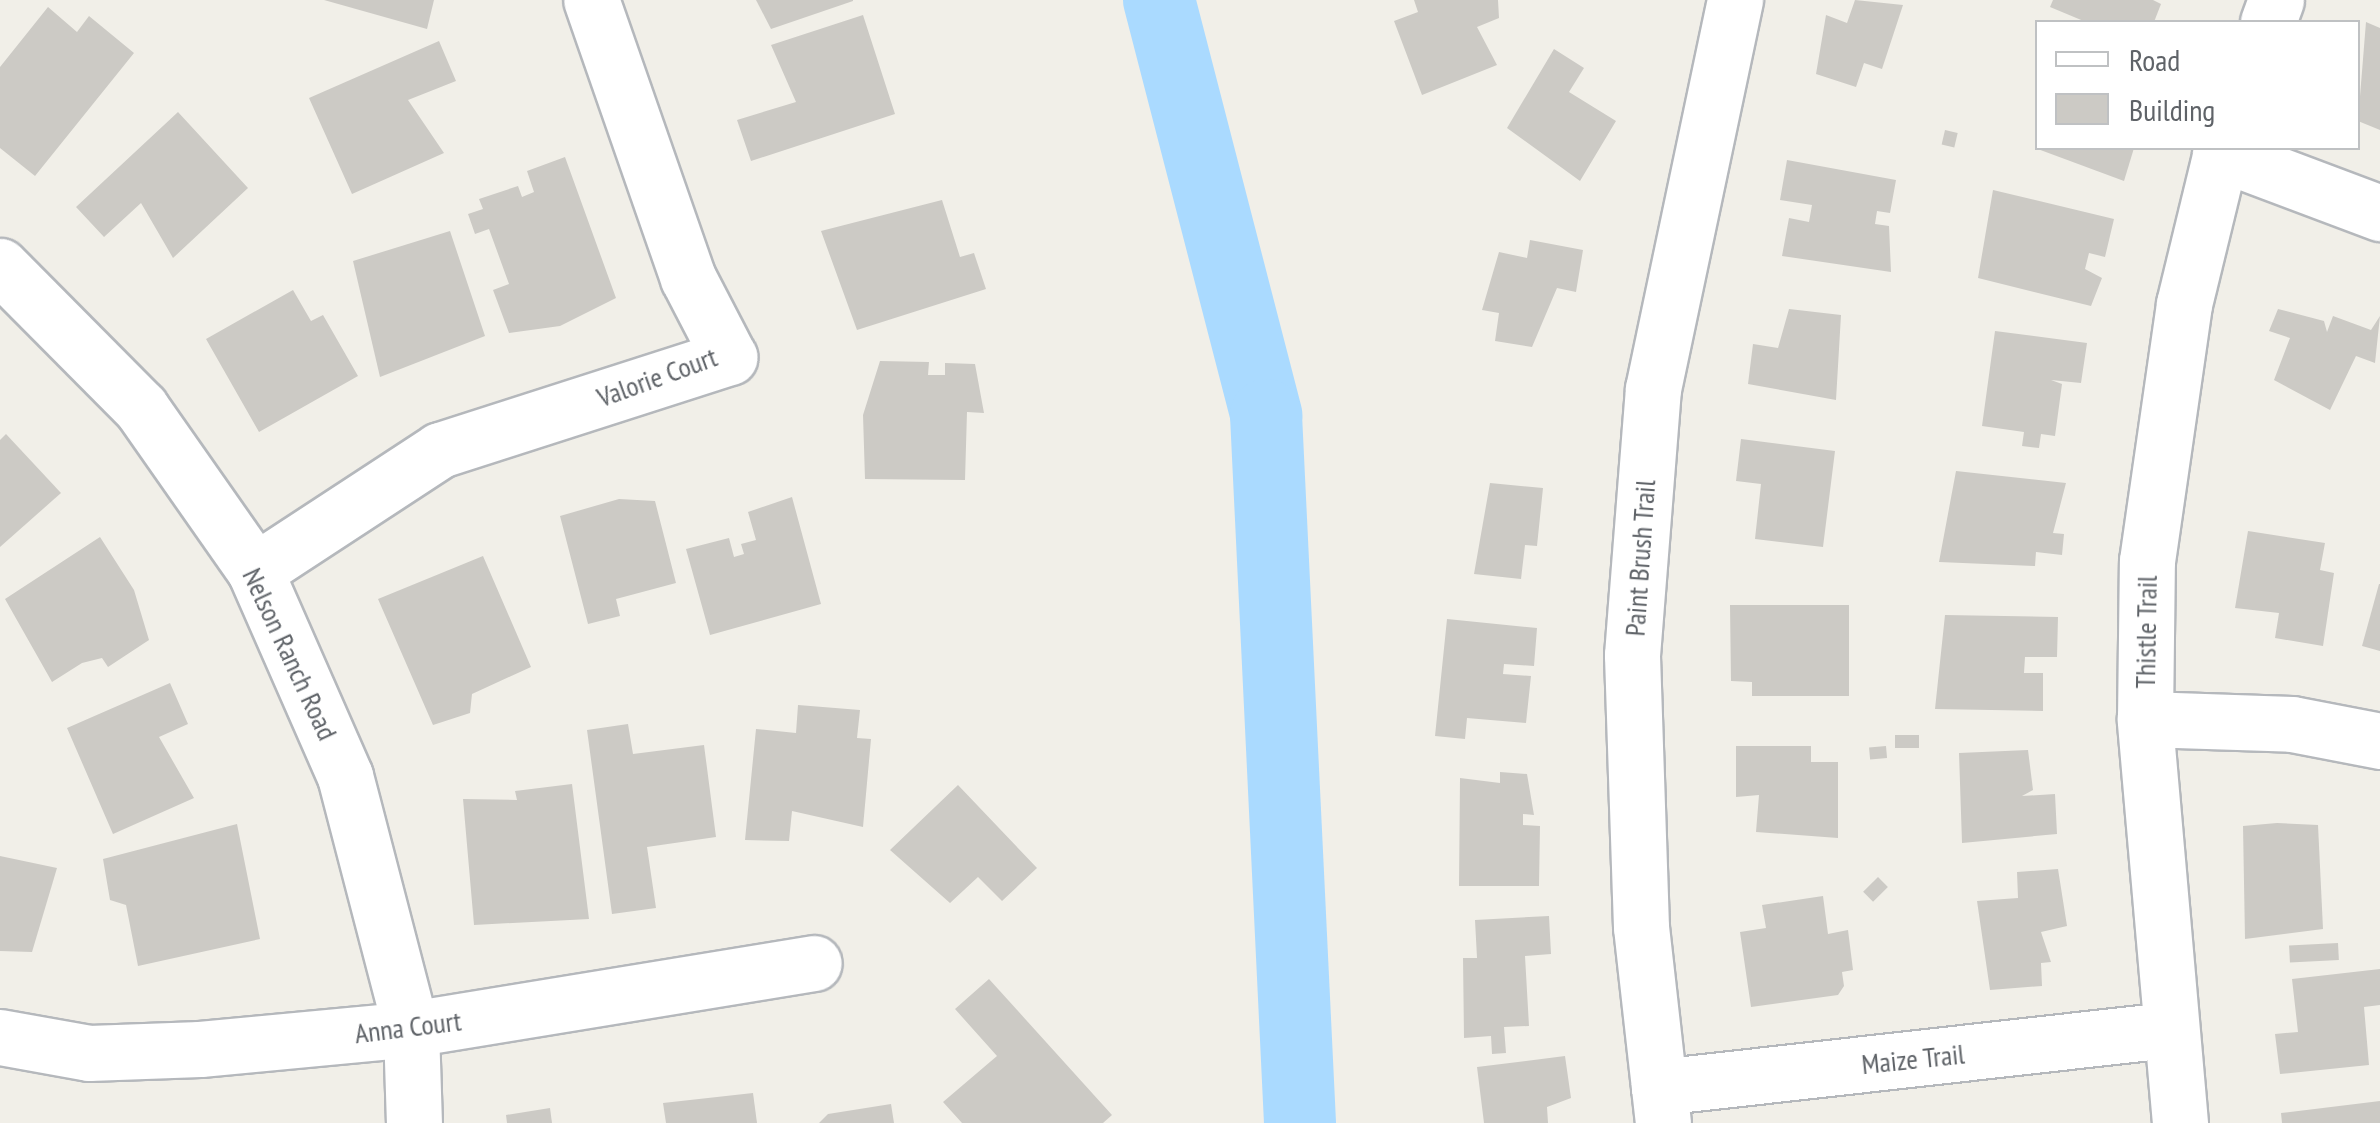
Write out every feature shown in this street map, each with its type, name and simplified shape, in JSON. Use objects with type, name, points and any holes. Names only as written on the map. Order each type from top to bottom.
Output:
[{"type":"street","name":"Valorie Court","points":[[255,570],[440,450],[729,356],[688,278],[591,0]]},
{"type":"street","name":"Paint Brush Trail","points":[[1661,1105],[1642,927],[1632,656],[1653,388],[1735,0]]},
{"type":"street","points":[[2221,150],[2380,213]]},
{"type":"street","name":"Thistle Trail","points":[[2180,1123],[2168,1030],[2145,719],[2147,561],[2165,421],[2221,150]]},
{"type":"street","name":"Nelson Ranch Road","points":[[0,266],[141,408],[255,570],[345,776],[412,1029],[414,1123]]},
{"type":"street","points":[[2145,719],[2292,724],[2380,741]]},
{"type":"street","name":"Anna Court","points":[[0,1037],[90,1054],[412,1029],[814,963]]},
{"type":"street","name":"Maize Trail","points":[[1661,1105],[2168,1030]]},
{"type":"building","points":[[324,0],[434,0],[427,29]]},
{"type":"building","points":[[756,0],[853,0],[853,1],[771,29]]},
{"type":"building","points":[[1414,0],[1498,0],[1499,18],[1477,27],[1497,65],[1422,95],[1394,21],[1418,12]]},
{"type":"building","points":[[1855,0],[1903,5],[1882,69],[1864,63],[1856,87],[1816,74],[1826,15],[1847,23]]},
{"type":"building","points":[[2053,0],[2153,0],[2161,4],[2155,20],[2081,20],[2050,7]]},
{"type":"building","points":[[48,7],[77,32],[89,16],[134,53],[35,176],[0,148],[0,67]]},
{"type":"building","points":[[863,15],[895,114],[751,161],[737,120],[796,102],[771,45]]},
{"type":"building","points":[[2366,22],[2380,28],[2380,130],[2360,122]]},
{"type":"building","points":[[439,41],[456,81],[408,100],[444,153],[352,194],[309,98]]},
{"type":"building","points":[[1554,49],[1584,68],[1569,92],[1616,121],[1580,181],[1507,128]]},
{"type":"building","points":[[178,112],[248,188],[173,258],[141,203],[104,237],[76,207]]},
{"type":"building","points":[[1945,130],[1958,133],[1954,148],[1942,145]]},
{"type":"building","points":[[2040,150],[2133,150],[2124,181]]},
{"type":"building","points":[[565,157],[616,298],[560,326],[509,333],[493,290],[509,284],[489,229],[475,234],[468,214],[483,209],[479,199],[518,186],[522,197],[534,192],[527,171]]},
{"type":"building","points":[[1787,160],[1896,180],[1890,213],[1877,211],[1875,224],[1889,226],[1891,272],[1782,256],[1789,218],[1809,222],[1812,205],[1780,200]]},
{"type":"building","points":[[1993,190],[2114,219],[2105,257],[2089,253],[2085,269],[2102,278],[2091,306],[1978,278]]},
{"type":"building","points":[[942,200],[960,257],[974,253],[986,289],[857,330],[821,231]]},
{"type":"building","points":[[450,231],[485,336],[380,377],[353,261]]},
{"type":"building","points":[[1530,240],[1583,250],[1576,292],[1557,288],[1532,347],[1495,341],[1499,313],[1482,310],[1499,252],[1527,258]]},
{"type":"building","points":[[293,290],[311,321],[323,315],[358,376],[259,432],[206,339]]},
{"type":"building","points":[[1789,309],[1841,315],[1836,400],[1748,384],[1753,344],[1778,348]]},
{"type":"building","points":[[2278,309],[2324,321],[2327,332],[2333,316],[2371,330],[2380,316],[2375,363],[2356,356],[2330,410],[2274,380],[2290,338],[2269,331]]},
{"type":"building","points":[[1995,331],[2087,343],[2081,383],[2051,380],[2062,384],[2055,436],[2041,434],[2039,448],[2022,446],[2024,432],[1982,426]]},
{"type":"building","points":[[880,361],[929,362],[928,375],[945,375],[945,363],[975,364],[984,413],[967,412],[965,480],[865,479],[863,415]]},
{"type":"building","points":[[6,434],[61,493],[0,547],[0,440]]},
{"type":"building","points":[[1741,439],[1835,451],[1823,547],[1755,539],[1761,484],[1736,481]]},
{"type":"building","points":[[1956,471],[2066,483],[2053,533],[2064,534],[2062,555],[2036,552],[2035,566],[1939,562]]},
{"type":"building","points":[[1490,483],[1543,488],[1537,546],[1525,545],[1521,579],[1474,574]]},
{"type":"building","points":[[792,497],[821,604],[710,635],[686,549],[729,538],[734,557],[744,554],[741,544],[756,540],[748,512]]},
{"type":"building","points":[[619,499],[655,501],[676,583],[616,599],[620,616],[588,624],[560,516]]},
{"type":"building","points":[[2248,531],[2325,543],[2320,570],[2334,573],[2323,646],[2275,638],[2279,613],[2235,608]]},
{"type":"building","points":[[100,537],[134,590],[149,640],[108,667],[102,658],[82,663],[52,682],[5,599]]},
{"type":"building","points":[[483,556],[531,667],[472,694],[470,713],[433,725],[378,599]]},
{"type":"building","points":[[2380,584],[2380,651],[2362,646]]},
{"type":"building","points":[[1730,605],[1849,605],[1849,696],[1752,696],[1752,682],[1731,681]]},
{"type":"building","points":[[1945,615],[2058,617],[2057,657],[2025,657],[2024,673],[2043,673],[2043,711],[1935,709]]},
{"type":"building","points":[[1447,619],[1537,628],[1534,666],[1504,664],[1503,674],[1531,676],[1526,723],[1467,718],[1465,739],[1435,736]]},
{"type":"building","points":[[170,683],[188,724],[159,737],[194,798],[113,834],[67,728]]},
{"type":"building","points":[[798,705],[860,710],[857,738],[871,739],[863,827],[792,811],[789,841],[745,840],[756,729],[796,733]]},
{"type":"building","points":[[628,724],[633,754],[704,745],[716,837],[647,847],[656,908],[612,914],[587,730]]},
{"type":"building","points":[[1895,735],[1919,735],[1919,748],[1895,748]]},
{"type":"building","points":[[1736,746],[1811,746],[1811,762],[1838,762],[1838,838],[1756,832],[1759,795],[1736,797]]},
{"type":"building","points":[[1886,746],[1887,758],[1870,759],[1869,747]]},
{"type":"building","points":[[2028,750],[2033,790],[2022,796],[2055,794],[2057,834],[1962,843],[1959,753]]},
{"type":"building","points":[[1500,772],[1527,774],[1534,815],[1523,814],[1523,825],[1540,826],[1539,886],[1459,886],[1460,778],[1500,783]]},
{"type":"building","points":[[572,784],[589,919],[474,925],[463,799],[517,800],[515,791]]},
{"type":"building","points":[[958,785],[1037,868],[1002,901],[978,877],[950,903],[890,850]]},
{"type":"building","points":[[237,824],[260,939],[138,966],[126,905],[110,900],[103,859]]},
{"type":"building","points":[[2318,825],[2323,929],[2245,939],[2243,826]]},
{"type":"building","points":[[0,856],[57,868],[32,952],[0,951]]},
{"type":"building","points":[[2058,869],[2067,926],[2041,932],[2051,962],[2041,963],[2042,986],[1990,990],[1977,901],[2018,898],[2017,872]]},
{"type":"building","points":[[1878,877],[1888,887],[1873,902],[1863,892]]},
{"type":"building","points":[[1823,896],[1828,934],[1848,930],[1853,970],[1842,972],[1844,986],[1838,995],[1751,1007],[1740,932],[1766,928],[1762,905]]},
{"type":"building","points":[[1549,916],[1551,954],[1525,956],[1529,1026],[1504,1027],[1506,1053],[1492,1054],[1491,1036],[1464,1038],[1463,958],[1477,958],[1475,920]]},
{"type":"building","points":[[2338,943],[2339,960],[2290,963],[2289,946]]},
{"type":"building","points":[[2380,969],[2380,1005],[2364,1007],[2369,1065],[2280,1074],[2275,1034],[2298,1032],[2292,979]]},
{"type":"building","points":[[989,979],[1112,1115],[1103,1123],[962,1123],[943,1102],[997,1056],[955,1009]]},
{"type":"building","points":[[1565,1056],[1571,1098],[1547,1107],[1548,1123],[1484,1123],[1477,1067]]},
{"type":"building","points":[[753,1093],[757,1123],[666,1123],[663,1103]]},
{"type":"building","points":[[2380,1101],[2380,1123],[2282,1123],[2281,1113]]},
{"type":"building","points":[[891,1104],[894,1123],[819,1123],[828,1114]]},
{"type":"building","points":[[550,1108],[552,1123],[507,1123],[506,1115]]},
{"type":"waterway","points":[[1159,0],[1266,415],[1300,1123]]}]
